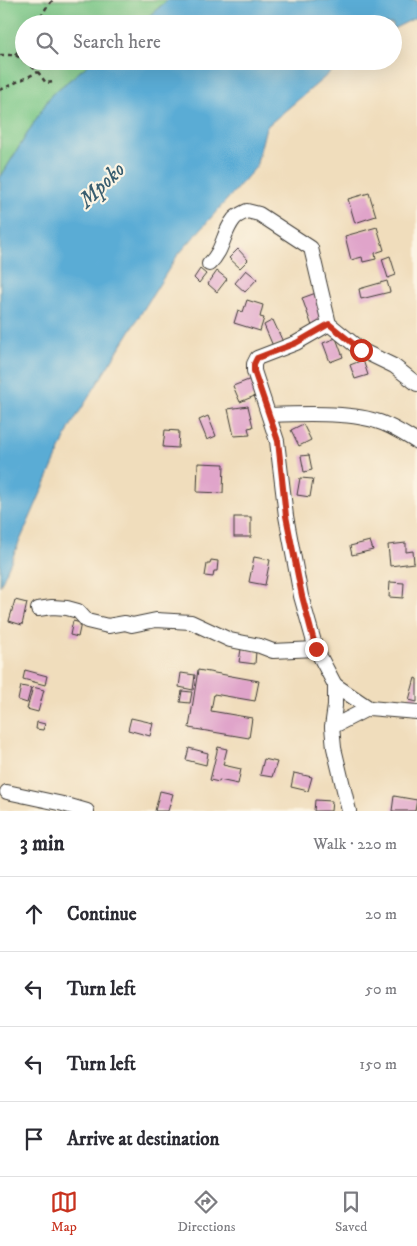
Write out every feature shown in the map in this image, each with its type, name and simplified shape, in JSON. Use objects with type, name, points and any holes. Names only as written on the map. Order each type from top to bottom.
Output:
[{"type":"street","points":[[209,264],[217,256],[234,218],[247,211],[259,214],[311,248],[329,324],[361,350],[394,366],[417,384]]},
{"type":"street","points":[[329,324],[296,343],[257,358],[254,364],[254,371],[278,441],[286,516],[302,596],[316,649],[335,685],[332,727],[334,748],[345,798],[350,811]]},
{"type":"street","points":[[269,416],[329,415],[375,420],[398,430],[417,442]]},
{"type":"street","points":[[38,609],[52,607],[67,608],[78,611],[87,620],[108,626],[125,623],[132,625],[156,620],[191,622],[230,640],[260,646],[273,651],[316,649]]},
{"type":"street","points":[[335,685],[369,708],[417,712]]},
{"type":"street","points":[[332,727],[369,708]]},
{"type":"street","points":[[7,792],[62,807],[87,811]]},
{"type":"path","points":[[42,15],[53,0]]},
{"type":"path","points":[[0,55],[15,54]]},
{"type":"path","points":[[0,90],[38,72],[46,83],[55,82]]},
{"type":"green space","points":[[0,0],[168,0],[150,15],[15,15],[15,70],[82,70],[51,95],[0,178]]},
{"type":"water","points":[[168,0],[417,0],[417,17],[402,24],[402,15],[150,15]]},
{"type":"water","name":"Mpoko","points":[[82,70],[333,70],[266,127],[256,167],[177,256],[70,427],[0,586],[0,178],[51,95]]},
{"type":"building","points":[[369,193],[376,216],[355,223],[348,199]]},
{"type":"building","points":[[377,227],[384,250],[375,253],[376,259],[363,262],[362,257],[351,260],[345,236]]},
{"type":"building","points":[[238,249],[248,260],[240,268],[229,258]]},
{"type":"building","points":[[390,256],[396,275],[388,278],[382,259]]},
{"type":"building","points":[[200,269],[206,274],[199,283],[194,278]]},
{"type":"building","points":[[246,270],[257,279],[245,292],[235,283]]},
{"type":"building","points":[[217,271],[227,279],[217,292],[208,284]]},
{"type":"building","points":[[387,281],[390,292],[361,299],[359,289]]},
{"type":"building","points":[[316,293],[325,321],[312,326],[302,298]]},
{"type":"building","points":[[247,300],[263,305],[260,317],[264,318],[260,331],[234,323],[238,310],[243,312]]},
{"type":"building","points":[[273,320],[283,342],[273,346],[264,325]]},
{"type":"building","points":[[336,338],[343,357],[330,362],[323,343]]},
{"type":"building","points":[[363,360],[368,375],[355,379],[350,365]]},
{"type":"building","points":[[251,379],[257,395],[240,402],[233,386]]},
{"type":"building","points":[[248,406],[253,427],[248,428],[250,435],[234,436],[228,409]]},
{"type":"building","points":[[208,416],[216,436],[207,440],[199,420]]},
{"type":"building","points":[[303,424],[311,440],[299,446],[291,430]]},
{"type":"building","points":[[165,430],[179,431],[178,448],[163,447]]},
{"type":"building","points":[[309,455],[312,470],[304,472],[301,456]]},
{"type":"building","points":[[198,463],[224,464],[223,493],[197,492]]},
{"type":"building","points":[[300,478],[313,479],[310,497],[297,495]]},
{"type":"building","points":[[234,517],[251,517],[251,537],[234,537]]},
{"type":"building","points":[[370,541],[373,550],[352,555],[350,546]]},
{"type":"building","points":[[406,543],[406,552],[413,551],[414,563],[390,566],[388,545]]},
{"type":"building","points":[[254,557],[270,560],[265,585],[249,582]]},
{"type":"building","points":[[211,560],[218,561],[217,571],[214,571],[213,577],[205,576],[207,564],[210,564]]},
{"type":"building","points":[[390,582],[404,583],[403,598],[389,597]]},
{"type":"building","points":[[15,600],[27,603],[22,625],[9,621]]},
{"type":"building","points":[[73,621],[81,623],[78,637],[70,635]]},
{"type":"building","points":[[241,649],[256,651],[255,664],[239,662]]},
{"type":"building","points":[[25,670],[47,676],[45,685],[23,679]]},
{"type":"building","points":[[198,670],[259,681],[255,701],[214,694],[211,711],[252,718],[249,738],[189,728]]},
{"type":"building","points":[[181,673],[195,675],[193,690],[179,687]]},
{"type":"building","points":[[415,678],[417,679],[417,702],[409,700]]},
{"type":"building","points":[[21,686],[31,688],[27,703],[18,700]]},
{"type":"building","points":[[33,687],[44,690],[38,712],[27,709]]},
{"type":"building","points":[[182,691],[192,692],[190,703],[180,702]]},
{"type":"building","points":[[131,718],[153,723],[150,736],[128,730]]},
{"type":"building","points":[[37,722],[45,724],[43,730],[36,729]]},
{"type":"building","points":[[218,747],[227,749],[223,765],[241,769],[238,784],[210,780]]},
{"type":"building","points":[[189,748],[208,753],[206,765],[186,760]]},
{"type":"building","points":[[264,759],[277,762],[272,777],[260,775]]},
{"type":"building","points":[[294,773],[312,777],[308,791],[291,787]]},
{"type":"building","points":[[160,791],[173,794],[168,811],[155,811]]},
{"type":"building","points":[[394,796],[417,800],[415,811],[392,811]]},
{"type":"building","points":[[315,800],[332,801],[331,811],[314,811]]},
{"type":"route","points":[[316,649],[302,596],[286,516],[278,441],[254,371],[254,364],[257,358],[296,343],[329,324],[361,350]]}]
